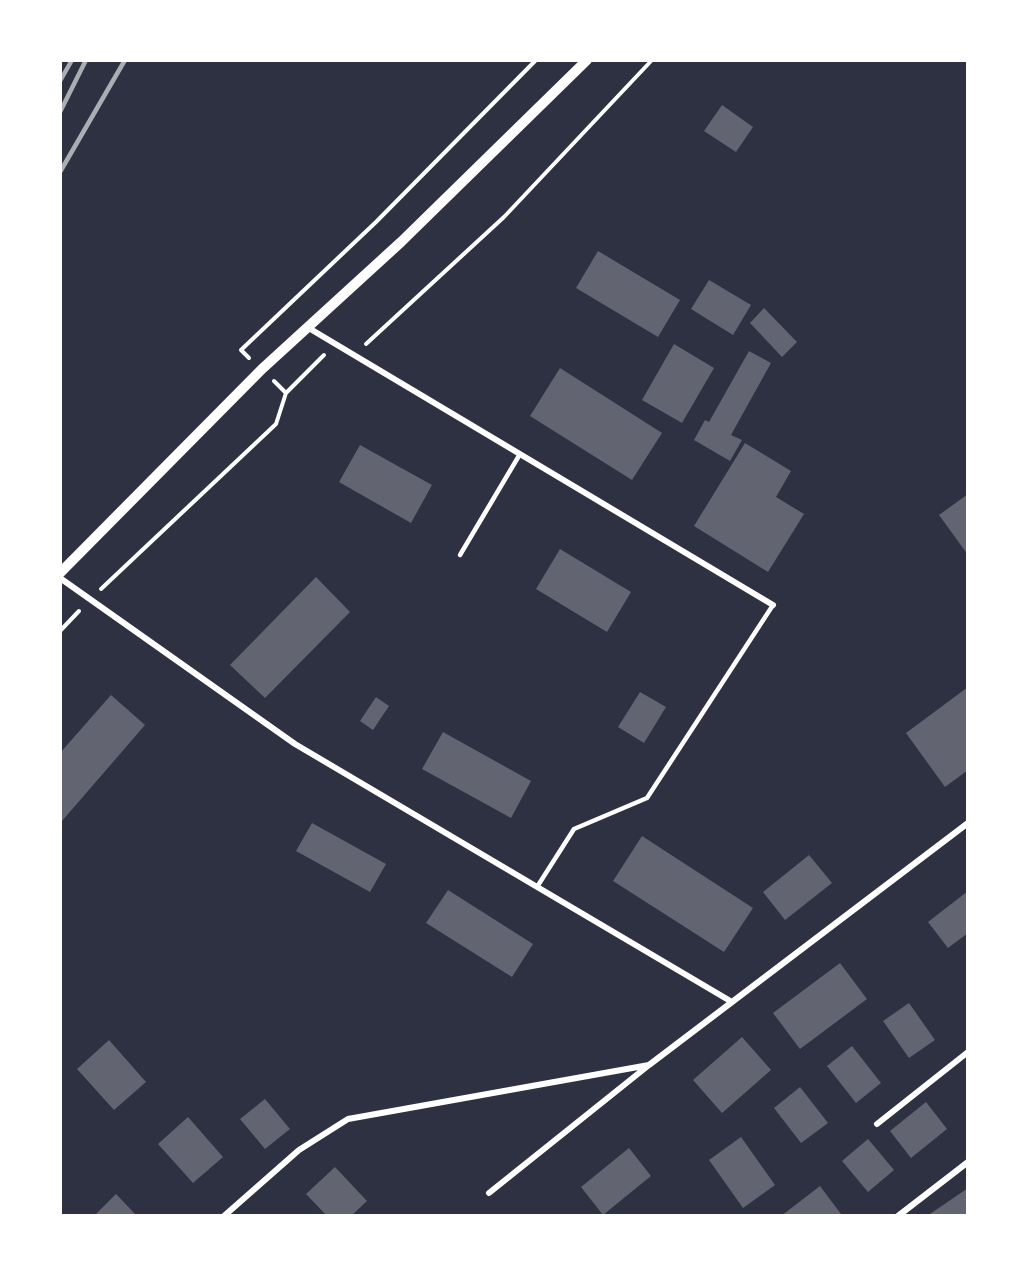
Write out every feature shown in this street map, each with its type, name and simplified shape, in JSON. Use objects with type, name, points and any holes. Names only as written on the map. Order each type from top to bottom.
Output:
[{"type":"street","points":[[587,60],[401,242],[262,369],[60,575],[90,600],[295,744],[732,1002]]},
{"type":"street","points":[[308,327],[773,605]]},
{"type":"street","points":[[489,1193],[649,1065],[968,823]]},
{"type":"street","points":[[877,1124],[968,1052]]},
{"type":"street","points":[[224,1216],[299,1149],[348,1119],[649,1065]]},
{"type":"street","points":[[898,1216],[968,1162]]},
{"type":"lane","points":[[460,555],[520,454]]},
{"type":"lane","points":[[537,887],[574,829],[647,798],[773,605]]},
{"type":"path","points":[[286,393],[241,350],[376,222],[536,60]]},
{"type":"path","points":[[355,355],[504,217],[652,60]]},
{"type":"path","points":[[60,631],[276,424],[286,393],[335,344]]},
{"type":"building","points":[[722,105],[753,127],[736,152],[704,131]]},
{"type":"building","points":[[598,251],[680,300],[658,337],[576,288]]},
{"type":"building","points":[[709,280],[751,305],[733,335],[691,309]]},
{"type":"building","points":[[764,308],[797,342],[782,357],[750,323]]},
{"type":"building","points":[[674,344],[714,368],[682,423],[642,400]]},
{"type":"building","points":[[749,351],[771,363],[731,435],[742,440],[730,461],[694,440],[705,420],[709,422]]},
{"type":"building","points":[[560,368],[662,433],[632,480],[530,416]]},
{"type":"building","points":[[745,443],[791,471],[776,497],[804,514],[768,572],[694,526]]},
{"type":"building","points":[[360,445],[432,485],[411,523],[339,482]]},
{"type":"building","points":[[968,494],[968,555],[939,515]]},
{"type":"building","points":[[560,549],[631,592],[607,632],[536,589]]},
{"type":"building","points":[[316,577],[350,612],[265,698],[230,665]]},
{"type":"building","points":[[968,687],[968,770],[945,787],[906,733]]},
{"type":"building","points":[[640,692],[666,707],[644,743],[618,727]]},
{"type":"building","points":[[111,695],[145,725],[62,821],[60,819],[60,753]]},
{"type":"building","points":[[376,697],[389,706],[373,730],[360,721]]},
{"type":"building","points":[[443,732],[531,781],[511,818],[422,769]]},
{"type":"building","points":[[312,823],[386,864],[370,892],[296,851]]},
{"type":"building","points":[[642,836],[753,908],[724,952],[613,881]]},
{"type":"building","points":[[809,855],[832,883],[785,920],[763,892]]},
{"type":"building","points":[[448,890],[533,944],[512,977],[426,923]]},
{"type":"building","points":[[968,891],[968,933],[948,948],[928,922]]},
{"type":"building","points":[[840,963],[867,999],[800,1049],[773,1013]]},
{"type":"building","points":[[909,1003],[935,1040],[909,1058],[883,1021]]},
{"type":"building","points":[[742,1037],[771,1070],[722,1113],[693,1080]]},
{"type":"building","points":[[109,1040],[146,1082],[114,1110],[77,1069]]},
{"type":"building","points":[[852,1046],[881,1083],[856,1103],[827,1066]]},
{"type":"building","points":[[800,1087],[828,1123],[801,1143],[774,1108]]},
{"type":"building","points":[[265,1099],[290,1129],[265,1149],[240,1119]]},
{"type":"building","points":[[926,1102],[947,1129],[911,1158],[890,1131]]},
{"type":"building","points":[[188,1117],[223,1157],[193,1183],[158,1144]]},
{"type":"building","points":[[741,1137],[775,1185],[743,1208],[709,1160]]},
{"type":"building","points":[[868,1139],[894,1170],[868,1192],[842,1161]]},
{"type":"building","points":[[629,1148],[651,1176],[603,1215],[581,1187]]},
{"type":"building","points":[[335,1167],[367,1201],[351,1216],[327,1216],[306,1194]]},
{"type":"building","points":[[820,1186],[841,1214],[838,1216],[781,1216]]},
{"type":"building","points":[[968,1188],[968,1216],[927,1216]]},
{"type":"building","points":[[116,1194],[137,1216],[94,1216]]},
{"type":"railway","points":[[60,81],[72,60]]},
{"type":"railway","points":[[60,112],[86,60]]},
{"type":"railway","points":[[60,172],[125,60]]}]
